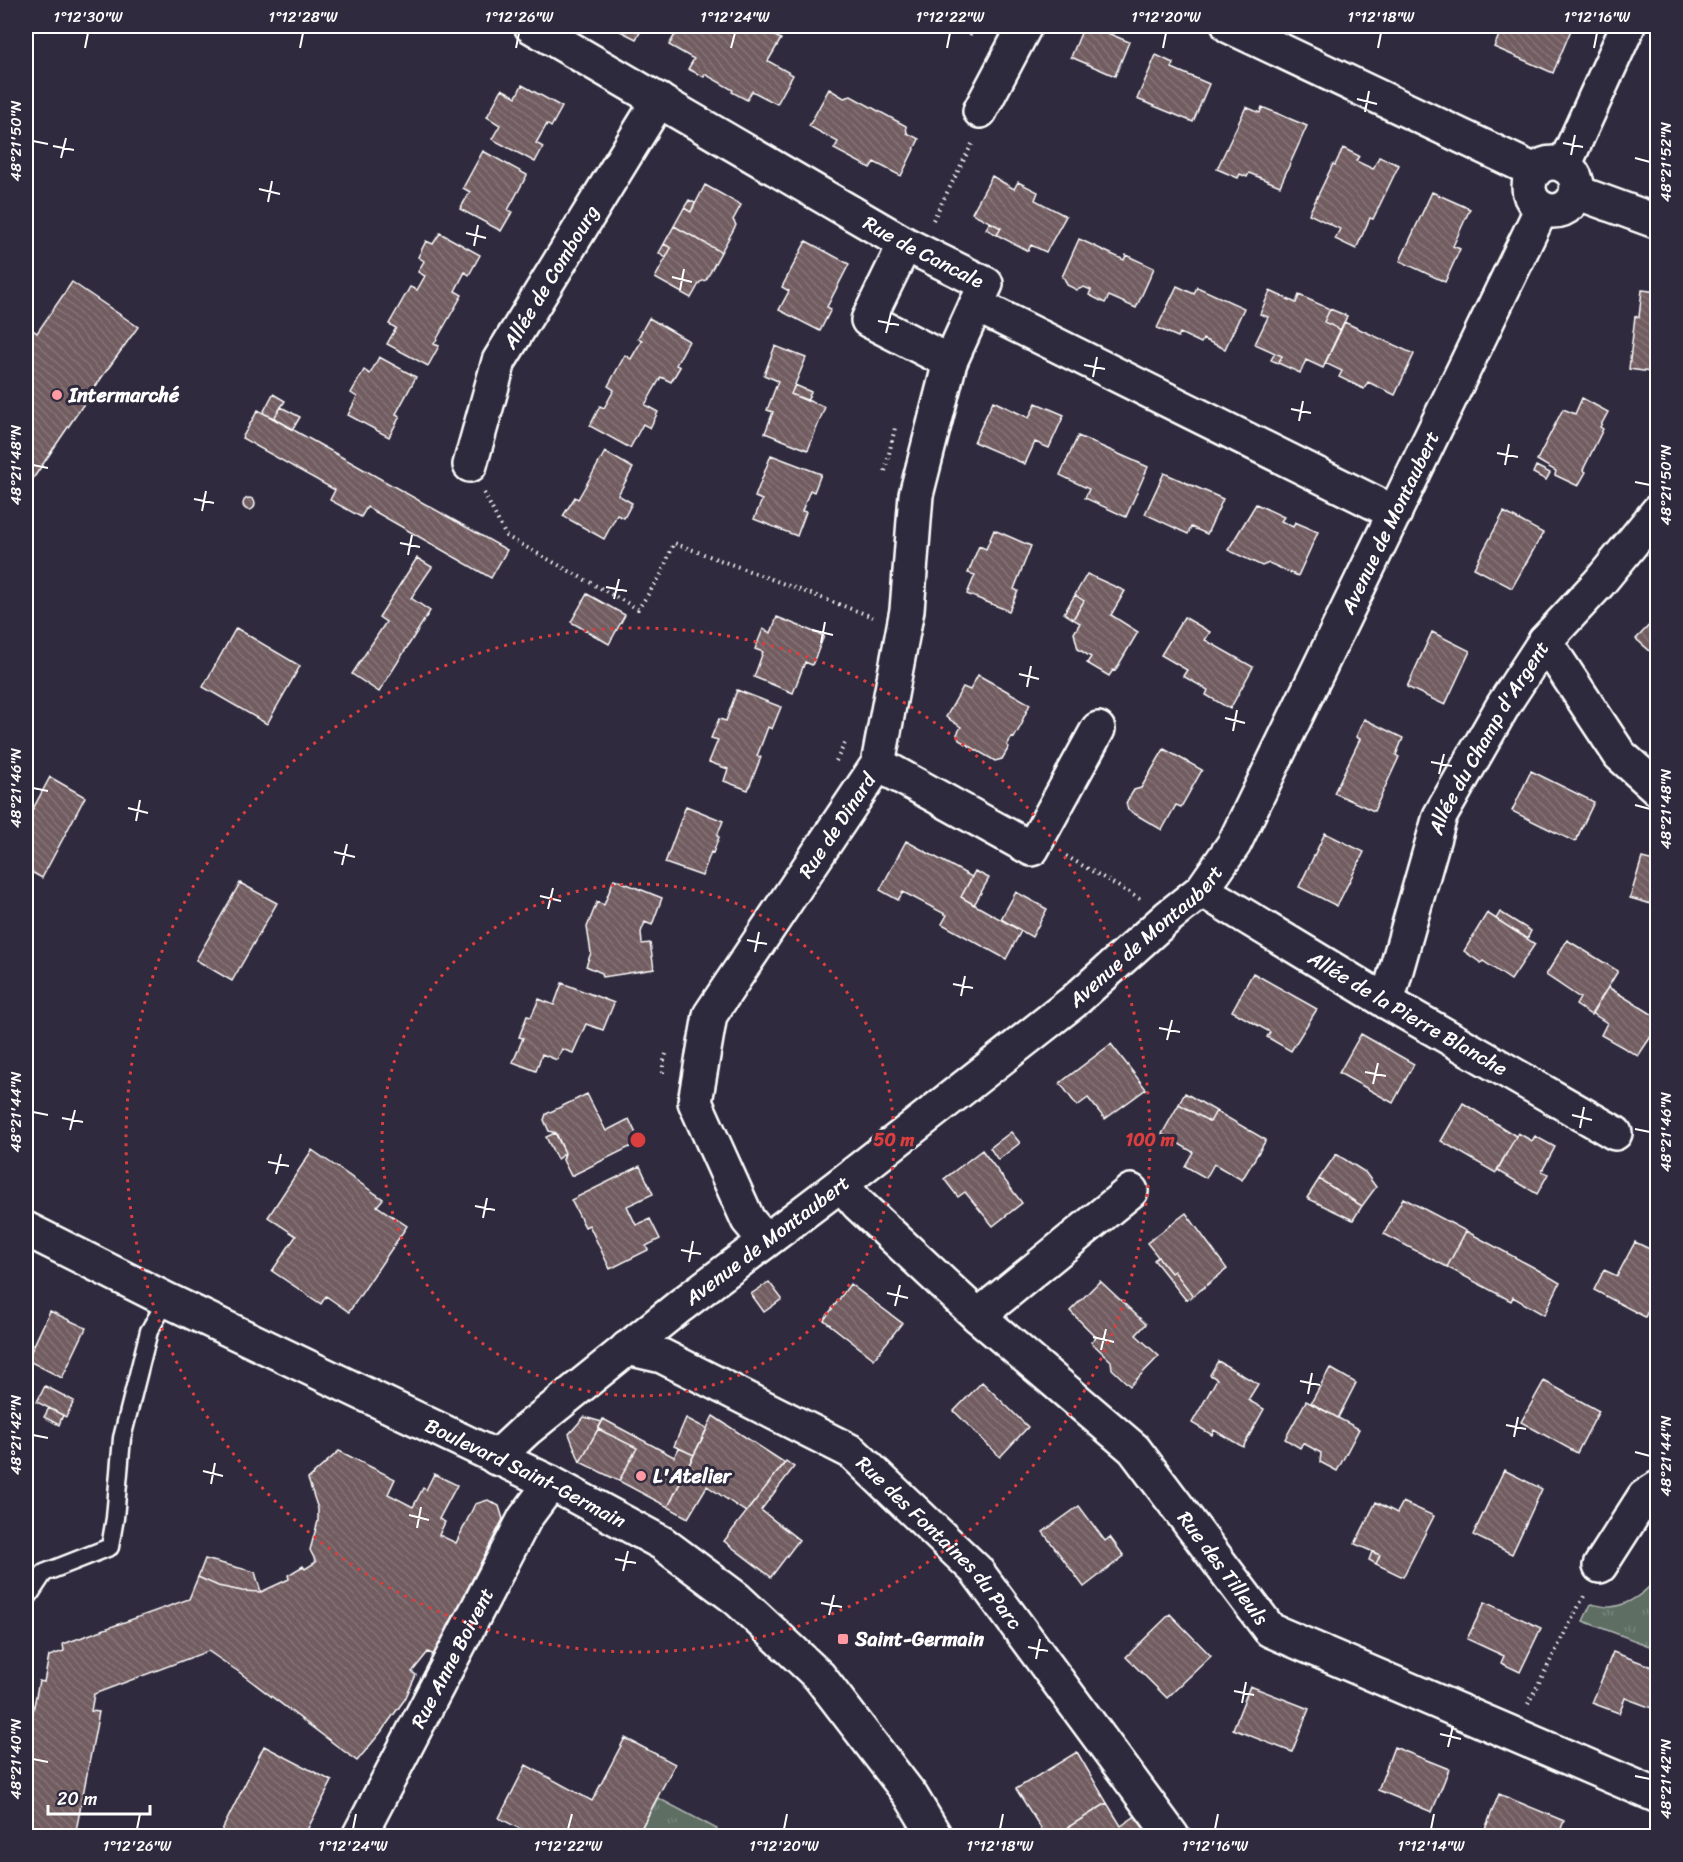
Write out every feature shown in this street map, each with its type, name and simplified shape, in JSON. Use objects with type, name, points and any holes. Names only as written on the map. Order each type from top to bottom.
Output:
[{"type":"street","name":"Rue de Cancale","points":[[531,26],[911,248],[986,284],[976,305],[1395,513]]},
{"type":"street","points":[[980,111],[1025,26]]},
{"type":"street","points":[[1229,26],[1658,222]]},
{"type":"street","points":[[1559,176],[1628,26]]},
{"type":"street","name":"Allée de Combourg","points":[[470,465],[499,361],[659,100]]},
{"type":"street","name":"Avenue de Montaubert","points":[[496,1458],[526,1430],[627,1348],[1073,1002],[1168,917],[1202,890],[1234,844],[1542,208],[1532,198],[1529,191],[1530,182],[1559,176]]},
{"type":"street","points":[[911,248],[868,320],[950,362]]},
{"type":"street","name":"Rue de Dinard","points":[[765,1240],[748,1220],[695,1102],[710,1016],[878,764],[908,610],[916,495],[950,362],[976,305]]},
{"type":"street","name":"Allée du Champ d'Argent","points":[[1387,1002],[1440,816],[1504,704],[1545,642],[1599,583],[1658,511]]},
{"type":"street","points":[[1545,642],[1620,755],[1658,789]]},
{"type":"street","points":[[878,764],[1032,849],[1098,729]]},
{"type":"street","name":"Allée de la Pierre Blanche","points":[[1202,890],[1387,1002],[1615,1133]]},
{"type":"street","name":"Rue des Tilleuls","points":[[841,1184],[858,1204],[978,1316],[1134,1449],[1270,1630],[1658,1796]]},
{"type":"street","points":[[978,1316],[1131,1191]]},
{"type":"street","name":"Boulevard Saint-Germain","points":[[26,1232],[551,1484],[662,1543],[736,1599],[819,1676],[911,1796],[934,1836]]},
{"type":"street","name":"Rue des Fontaines du Parc","points":[[627,1348],[662,1356],[852,1452],[976,1570],[1172,1836]]},
{"type":"street","name":"Rue Anne Boivent","points":[[359,1836],[525,1518],[551,1484]]},
{"type":"street","points":[[1600,1566],[1644,1497],[1658,1488]]},
{"type":"lane","points":[[26,1600],[44,1573],[110,1547],[122,1438],[148,1331],[167,1300]]},
{"type":"path","points":[[911,248],[984,122],[980,111]]},
{"type":"path","points":[[885,473],[898,420]]},
{"type":"path","points":[[470,465],[506,536],[638,609],[660,577],[674,543],[873,617],[874,607]]},
{"type":"path","points":[[834,766],[848,737]]},
{"type":"path","points":[[1038,840],[1121,887]]},
{"type":"path","points":[[664,1083],[663,1064],[669,1045]]},
{"type":"path","points":[[1513,1734],[1600,1566]]},
{"type":"green space","points":[[1657,1577],[1657,1649],[1583,1621],[1591,1604],[1610,1607],[1624,1604],[1643,1592]]},
{"type":"green space","points":[[658,1798],[717,1829],[712,1836],[637,1836]]},
{"type":"building","points":[[618,26],[644,26],[636,39],[616,29]]},
{"type":"building","points":[[680,26],[704,26],[710,29],[712,26],[757,26],[781,39],[768,61],[793,75],[777,104],[752,91],[747,100],[705,74],[704,77],[688,69],[694,59],[669,45]]},
{"type":"building","points":[[954,26],[976,26],[971,35]]},
{"type":"building","points":[[1084,26],[1091,26],[1129,42],[1115,76],[1071,57]]},
{"type":"building","points":[[1503,26],[1562,26],[1571,30],[1553,73],[1494,47]]},
{"type":"building","points":[[1156,55],[1173,63],[1172,68],[1209,84],[1193,122],[1137,99]]},
{"type":"building","points":[[522,85],[562,107],[551,127],[547,124],[536,143],[543,147],[535,162],[492,139],[500,125],[487,117],[502,89],[516,97]]},
{"type":"building","points":[[829,89],[844,98],[851,96],[906,126],[907,133],[919,139],[901,176],[874,162],[870,168],[834,149],[838,142],[809,126]]},
{"type":"building","points":[[1246,107],[1260,113],[1262,107],[1307,126],[1280,186],[1249,173],[1247,177],[1240,174],[1238,178],[1217,169]]},
{"type":"building","points":[[1658,113],[1658,131],[1650,127]]},
{"type":"building","points":[[1343,148],[1359,156],[1356,161],[1373,169],[1379,157],[1399,165],[1356,249],[1335,239],[1340,229],[1309,214]]},
{"type":"building","points":[[483,151],[527,175],[508,210],[512,212],[501,231],[460,209],[470,192],[463,188]]},
{"type":"building","points":[[992,176],[1014,189],[1018,182],[1038,192],[1035,200],[1066,216],[1046,252],[1031,245],[1028,251],[997,235],[1001,228],[972,213]]},
{"type":"building","points":[[705,185],[741,205],[733,220],[736,225],[721,252],[674,226],[684,208],[691,212]]},
{"type":"building","points":[[1432,192],[1470,209],[1453,246],[1460,249],[1445,282],[1400,261]]},
{"type":"building","points":[[689,200],[695,203],[691,212],[684,208]]},
{"type":"building","points":[[990,222],[1001,228],[997,235],[986,229]]},
{"type":"building","points":[[674,226],[721,252],[706,280],[700,282],[691,298],[655,278],[671,248],[664,244]]},
{"type":"building","points":[[440,233],[480,255],[469,275],[465,272],[455,291],[462,295],[434,344],[439,346],[428,366],[387,344],[396,328],[389,324],[410,287],[417,290],[425,276],[418,272],[424,261],[418,257],[426,241],[433,244]]},
{"type":"building","points":[[1079,239],[1124,260],[1126,255],[1154,268],[1136,308],[1109,296],[1105,303],[1089,295],[1091,290],[1084,287],[1077,290],[1067,285],[1062,277]]},
{"type":"building","points":[[806,241],[849,264],[827,307],[831,309],[820,331],[779,310],[789,291],[782,287]]},
{"type":"building","points":[[664,244],[671,248],[666,258],[659,253]]},
{"type":"building","name":"Intermarché","points":[[72,282],[138,327],[26,489],[26,325],[37,333]]},
{"type":"building","points":[[1177,286],[1194,294],[1197,287],[1244,308],[1225,349],[1203,339],[1201,343],[1180,333],[1178,337],[1157,328]]},
{"type":"building","points":[[1642,290],[1658,292],[1658,373],[1629,369],[1635,316],[1639,317]]},
{"type":"building","points":[[1270,291],[1296,303],[1299,295],[1330,309],[1324,322],[1341,330],[1323,368],[1306,360],[1300,373],[1278,363],[1282,356],[1255,344],[1268,317],[1260,314]]},
{"type":"building","points":[[1330,309],[1347,316],[1341,330],[1324,322]]},
{"type":"building","points":[[649,318],[689,341],[676,365],[680,367],[671,382],[661,377],[645,405],[658,412],[650,428],[643,424],[630,448],[590,426],[600,406],[604,408],[614,390],[608,386],[625,355],[631,359],[642,340],[638,338]]},
{"type":"building","points":[[1344,322],[1414,354],[1395,395],[1368,382],[1364,389],[1339,377],[1342,371],[1325,363]]},
{"type":"building","points":[[775,346],[806,358],[791,394],[825,407],[808,450],[765,433],[773,412],[767,410],[778,381],[764,375]]},
{"type":"building","points":[[1275,353],[1282,356],[1278,363],[1271,360]]},
{"type":"building","points":[[379,357],[416,377],[396,414],[400,416],[389,437],[348,415],[357,397],[351,393],[364,370],[370,374]]},
{"type":"building","points":[[795,385],[811,392],[807,401],[791,394]]},
{"type":"building","points":[[273,394],[285,401],[274,418],[263,413]]},
{"type":"building","points":[[1582,398],[1608,412],[1600,427],[1603,429],[1583,470],[1586,472],[1578,486],[1555,475],[1556,471],[1537,460],[1563,409],[1575,414]]},
{"type":"building","points":[[993,401],[1029,418],[1036,403],[1064,415],[1049,448],[1035,442],[1025,464],[974,442]]},
{"type":"building","points":[[281,407],[300,417],[293,429],[274,418]]},
{"type":"building","points":[[258,410],[507,550],[491,578],[367,507],[361,517],[330,500],[335,490],[242,438]]},
{"type":"building","points":[[1078,436],[1148,467],[1126,517],[1085,498],[1089,489],[1060,475]]},
{"type":"building","points":[[605,452],[633,468],[618,495],[632,503],[624,518],[617,515],[604,539],[563,516],[575,497],[578,499]]},
{"type":"building","points":[[771,455],[821,474],[814,492],[810,490],[802,511],[806,512],[797,536],[754,519],[762,500],[755,497]]},
{"type":"building","points":[[1536,466],[1550,473],[1546,480],[1533,473]]},
{"type":"building","points":[[1164,473],[1223,499],[1207,534],[1191,527],[1188,534],[1145,514]]},
{"type":"building","points":[[251,498],[254,499],[254,509],[247,510],[244,509],[243,502],[244,499]]},
{"type":"building","points":[[1256,504],[1284,517],[1281,521],[1293,527],[1295,522],[1318,532],[1298,576],[1269,563],[1262,566],[1228,550]]},
{"type":"building","points":[[1504,512],[1543,533],[1512,588],[1474,568]]},
{"type":"building","points":[[994,530],[1031,546],[1014,589],[1018,591],[1009,611],[967,594],[975,575],[968,573],[979,546],[986,549]]},
{"type":"building","points":[[417,558],[432,567],[411,598],[430,611],[379,692],[352,674],[386,622],[379,617]]},
{"type":"building","points":[[1087,574],[1125,591],[1111,615],[1138,632],[1115,671],[1113,670],[1109,676],[1087,663],[1091,657],[1078,649],[1074,633],[1080,623],[1073,619],[1084,601],[1075,595]]},
{"type":"building","points":[[587,594],[625,615],[609,644],[571,622]]},
{"type":"building","points":[[1075,595],[1084,601],[1073,619],[1064,613]]},
{"type":"building","points":[[1658,616],[1658,658],[1636,639]]},
{"type":"building","points":[[777,617],[824,636],[812,665],[805,662],[793,693],[754,677],[763,652],[755,649],[763,629],[771,633]]},
{"type":"building","points":[[1184,617],[1210,632],[1205,640],[1253,667],[1230,709],[1206,695],[1208,690],[1183,676],[1187,670],[1161,655]]},
{"type":"building","points":[[236,628],[300,666],[267,724],[203,687]]},
{"type":"building","points":[[1432,632],[1470,651],[1445,705],[1407,687]]},
{"type":"building","points":[[978,675],[1030,704],[1023,722],[1007,745],[1009,747],[1002,759],[995,761],[959,740],[957,734],[961,727],[946,717],[963,687],[970,690]]},
{"type":"building","points":[[737,690],[781,707],[772,729],[768,727],[757,756],[761,757],[748,790],[724,781],[728,769],[709,762],[718,740],[711,738],[719,719],[726,721]]},
{"type":"building","points":[[1364,719],[1403,738],[1396,755],[1399,757],[1374,811],[1334,793],[1360,739],[1356,737]]},
{"type":"building","points":[[1164,749],[1202,770],[1181,807],[1176,805],[1162,830],[1128,810],[1126,803],[1134,790],[1141,788]]},
{"type":"building","points":[[1531,771],[1594,802],[1575,842],[1512,811]]},
{"type":"building","points":[[50,777],[85,797],[42,878],[26,869],[26,822]]},
{"type":"building","points":[[686,806],[723,821],[713,853],[711,852],[702,876],[665,863]]},
{"type":"building","points":[[1325,833],[1364,852],[1337,906],[1299,887]]},
{"type":"building","points":[[906,841],[972,877],[961,897],[1021,931],[1006,959],[942,924],[947,915],[903,892],[898,900],[880,890]]},
{"type":"building","points":[[1642,858],[1658,862],[1658,906],[1630,898]]},
{"type":"building","points":[[975,871],[989,878],[974,905],[961,897]]},
{"type":"building","points":[[614,879],[662,898],[652,925],[645,922],[641,932],[642,944],[650,943],[654,969],[603,977],[602,973],[586,966],[591,953],[587,927],[597,902],[604,905]]},
{"type":"building","points":[[240,883],[277,903],[232,981],[196,960]]},
{"type":"building","points":[[1016,892],[1047,909],[1032,937],[1001,919]]},
{"type":"building","points":[[1500,912],[1531,931],[1527,939],[1496,919]]},
{"type":"building","points":[[1487,913],[1535,944],[1511,980],[1464,951]]},
{"type":"building","points":[[1567,940],[1618,971],[1591,1015],[1576,1005],[1580,998],[1546,975]]},
{"type":"building","points":[[1253,973],[1317,1009],[1291,1051],[1267,1037],[1270,1032],[1232,1011]]},
{"type":"building","points":[[562,983],[614,1003],[603,1030],[586,1024],[573,1053],[562,1049],[557,1060],[542,1054],[536,1071],[513,1062],[523,1038],[519,1037],[527,1016],[531,1017],[539,999],[554,1005]]},
{"type":"building","points":[[1608,987],[1658,1018],[1658,1026],[1638,1056],[1601,1035],[1607,1023],[1592,1013]]},
{"type":"building","points":[[1361,1034],[1414,1064],[1393,1103],[1339,1073]]},
{"type":"building","points":[[1111,1044],[1146,1089],[1105,1119],[1088,1098],[1077,1106],[1060,1083]]},
{"type":"building","points":[[1185,1093],[1216,1111],[1210,1122],[1179,1104]]},
{"type":"building","points":[[587,1094],[606,1131],[629,1119],[640,1142],[571,1176],[563,1160],[565,1153],[556,1133],[549,1131],[544,1120],[546,1114]]},
{"type":"building","points":[[1463,1103],[1516,1136],[1496,1173],[1441,1141]]},
{"type":"building","points":[[1179,1104],[1210,1122],[1216,1111],[1266,1140],[1242,1180],[1214,1164],[1206,1178],[1185,1166],[1193,1152],[1162,1134]]},
{"type":"building","points":[[1011,1132],[1020,1143],[998,1160],[990,1148]]},
{"type":"building","points":[[555,1133],[565,1153],[557,1159],[546,1137]]},
{"type":"building","points":[[1518,1133],[1532,1141],[1535,1136],[1555,1147],[1542,1171],[1548,1174],[1537,1194],[1497,1170]]},
{"type":"building","points":[[312,1150],[383,1199],[377,1206],[407,1226],[349,1312],[326,1296],[321,1304],[272,1271],[296,1236],[268,1217]]},
{"type":"building","points":[[982,1150],[1022,1203],[993,1226],[965,1192],[958,1197],[944,1179]]},
{"type":"building","points":[[1336,1154],[1365,1172],[1376,1187],[1362,1206],[1319,1179]]},
{"type":"building","points":[[640,1166],[653,1194],[627,1206],[636,1225],[650,1219],[660,1239],[646,1246],[648,1250],[610,1269],[589,1225],[585,1227],[571,1200]]},
{"type":"building","points":[[1319,1179],[1362,1206],[1353,1220],[1307,1198]]},
{"type":"building","points":[[1403,1198],[1466,1231],[1447,1267],[1384,1234]]},
{"type":"building","points":[[1186,1213],[1227,1269],[1193,1296],[1174,1271],[1171,1273],[1147,1243]]},
{"type":"building","points":[[1466,1231],[1560,1283],[1544,1315],[1513,1297],[1511,1301],[1447,1267]]},
{"type":"building","points":[[1635,1242],[1658,1253],[1658,1292],[1645,1317],[1594,1290],[1604,1270],[1617,1276]]},
{"type":"building","points":[[1158,1257],[1171,1273],[1174,1271],[1193,1296],[1186,1300],[1154,1260]]},
{"type":"building","points":[[1100,1281],[1146,1324],[1136,1335],[1159,1356],[1130,1386],[1112,1369],[1111,1361],[1091,1342],[1096,1337],[1070,1311]]},
{"type":"building","points":[[769,1282],[782,1299],[764,1312],[751,1294]]},
{"type":"building","points":[[850,1284],[902,1323],[874,1359],[824,1320]]},
{"type":"building","points":[[50,1311],[86,1328],[62,1378],[27,1360]]},
{"type":"building","points":[[1218,1361],[1258,1384],[1248,1400],[1264,1409],[1243,1447],[1214,1430],[1212,1435],[1192,1423],[1217,1379],[1210,1375]]},
{"type":"building","points":[[1330,1368],[1356,1383],[1338,1418],[1311,1403]]},
{"type":"building","points":[[1544,1381],[1599,1411],[1577,1453],[1521,1422]]},
{"type":"building","points":[[982,1382],[1028,1427],[1000,1457],[954,1411]]},
{"type":"building","points":[[45,1386],[74,1401],[66,1417],[37,1402]]},
{"type":"building","points":[[1306,1401],[1359,1429],[1337,1471],[1320,1462],[1321,1453],[1303,1443],[1300,1448],[1285,1439]]},
{"type":"building","points":[[49,1408],[63,1415],[59,1425],[44,1417]]},
{"type":"building","points":[[713,1416],[785,1463],[746,1512],[707,1486],[688,1518],[668,1507]]},
{"type":"building","points":[[584,1417],[602,1422],[580,1462],[569,1434]]},
{"type":"building","points":[[686,1418],[707,1429],[694,1455],[674,1446]]},
{"type":"building","points":[[603,1419],[674,1457],[679,1448],[694,1455],[668,1507],[619,1481],[637,1448],[598,1429]]},
{"type":"building","points":[[598,1429],[637,1448],[619,1481],[580,1462]]},
{"type":"building","points":[[339,1451],[395,1479],[388,1494],[413,1507],[423,1488],[426,1490],[434,1474],[457,1485],[439,1519],[445,1522],[439,1535],[456,1543],[475,1504],[488,1500],[499,1506],[503,1519],[434,1655],[428,1652],[412,1672],[416,1675],[405,1699],[381,1732],[357,1761],[208,1651],[94,1694],[91,1711],[99,1712],[75,1836],[26,1836],[26,1746],[39,1681],[44,1682],[49,1656],[64,1651],[63,1644],[189,1599],[198,1577],[218,1586],[261,1592],[289,1579],[288,1575],[303,1566],[305,1569],[316,1562],[310,1550],[318,1521],[318,1509],[308,1479]]},
{"type":"building","points":[[786,1461],[794,1467],[761,1510],[799,1540],[771,1577],[724,1541]]},
{"type":"building","points":[[1504,1470],[1542,1489],[1512,1554],[1473,1535]]},
{"type":"building","points":[[1376,1502],[1397,1513],[1403,1502],[1434,1516],[1403,1577],[1376,1564],[1380,1555],[1355,1544]]},
{"type":"building","points":[[1079,1506],[1105,1541],[1110,1537],[1124,1556],[1084,1587],[1043,1532]]},
{"type":"building","points":[[1372,1552],[1380,1555],[1376,1564],[1369,1560]]},
{"type":"building","points":[[205,1559],[255,1572],[261,1592],[218,1586],[198,1577]]},
{"type":"building","points":[[1485,1602],[1541,1628],[1520,1672],[1501,1663],[1504,1656],[1467,1639]]},
{"type":"building","points":[[1170,1614],[1211,1656],[1167,1698],[1126,1657]]},
{"type":"building","points":[[1613,1652],[1658,1669],[1657,1710],[1625,1698],[1619,1713],[1592,1703]]},
{"type":"building","points":[[1250,1686],[1309,1709],[1292,1752],[1233,1729]]},
{"type":"building","points":[[625,1738],[675,1764],[637,1836],[534,1836],[499,1818],[526,1765],[592,1801]]},
{"type":"building","points":[[264,1746],[332,1781],[304,1836],[219,1836]]},
{"type":"building","points":[[1394,1747],[1449,1769],[1432,1812],[1378,1790]]},
{"type":"building","points":[[1077,1752],[1107,1803],[1054,1836],[1046,1836],[1016,1789]]},
{"type":"building","points":[[1499,1794],[1564,1821],[1558,1836],[1489,1836],[1483,1834]]},
{"type":"building","points":[[1107,1803],[1121,1826],[1137,1815],[1150,1836],[1054,1836]]},
{"type":"place","name":"Intermarché","points":[[57,395]]},
{"type":"place","name":"L'Atelier","points":[[641,1476]]},
{"type":"place","name":"Saint-Germain","points":[[843,1639]]}]
